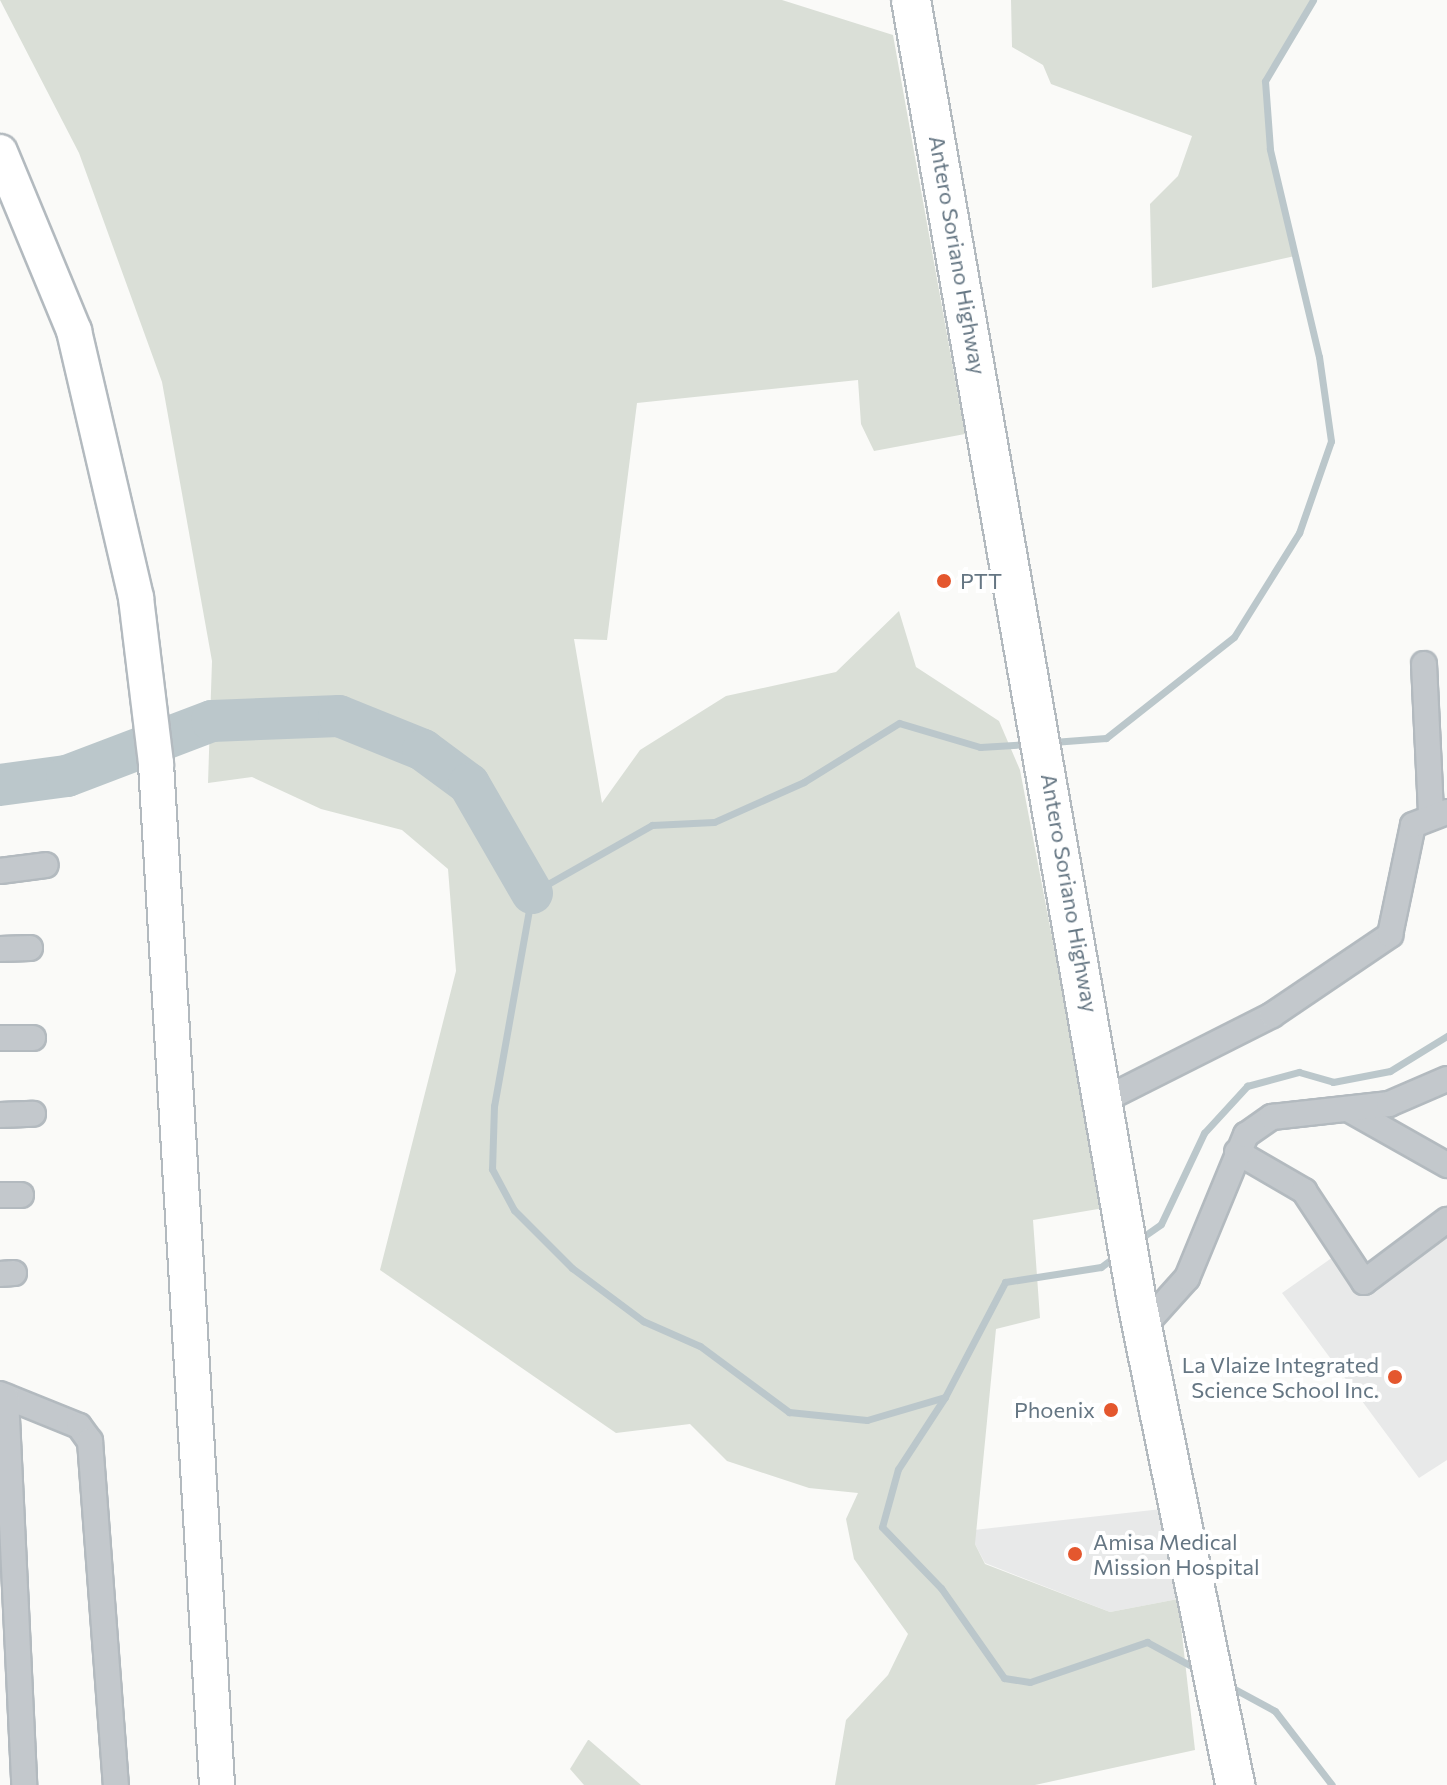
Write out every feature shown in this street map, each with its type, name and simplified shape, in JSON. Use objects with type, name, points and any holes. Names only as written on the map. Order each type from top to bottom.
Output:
[{"type":"main road","name":"Antero Soriano Highway","points":[[911,0],[1106,1099],[1130,1258],[1235,1785]]},
{"type":"street","points":[[0,152],[61,293],[109,463],[136,598],[156,764],[217,1785]]},
{"type":"street","points":[[1106,1099],[1272,1015],[1390,935],[1398,926],[1413,825],[1439,813],[1424,664]]},
{"type":"street","points":[[0,871],[46,865]]},
{"type":"street","points":[[0,949],[30,948]]},
{"type":"street","points":[[0,1038],[33,1038]]},
{"type":"street","points":[[1143,1327],[1187,1278],[1237,1152],[1272,1117],[1389,1104],[1447,1079]]},
{"type":"street","points":[[1348,1109],[1447,1165]]},
{"type":"street","points":[[0,1115],[33,1114]]},
{"type":"street","points":[[1237,1152],[1304,1191],[1364,1282],[1447,1220]]},
{"type":"street","points":[[24,1785],[3,1396],[79,1426],[90,1441],[116,1785]]},
{"type":"shaded area","points":[[0,0],[782,0],[893,35],[965,434],[874,451],[861,424],[858,380],[637,403],[607,640],[574,639],[602,803],[640,750],[726,696],[836,672],[899,611],[916,667],[999,721],[1020,770],[1104,1208],[1033,1220],[1040,1318],[996,1329],[975,1544],[985,1564],[1110,1612],[1178,1599],[1195,1750],[1035,1785],[835,1785],[846,1720],[888,1675],[908,1634],[854,1559],[846,1519],[858,1493],[809,1488],[727,1461],[690,1424],[616,1433],[380,1270],[456,971],[448,869],[402,830],[321,809],[252,777],[208,783],[212,661],[162,382],[79,153]]},
{"type":"shaded area","points":[[1011,0],[1313,0],[1265,82],[1270,149],[1295,256],[1152,288],[1150,204],[1178,176],[1192,136],[1051,84],[1043,65],[1012,47]]},
{"type":"shaded area","name":"La Vlaize Integrated Science School Inc.","points":[[1447,1220],[1447,1460],[1419,1478],[1282,1293],[1343,1250],[1363,1281]]},
{"type":"shaded area","name":"Amisa Medical Mission Hospital","points":[[1162,1509],[1178,1599],[1110,1612],[985,1563],[975,1544],[974,1530]]},
{"type":"shaded area","points":[[588,1740],[641,1785],[584,1785],[570,1769]]},
{"type":"waterway","points":[[1053,742],[1106,738],[1234,637],[1299,533],[1331,441],[1319,357],[1270,149],[1265,81],[1313,0]]},
{"type":"waterway","points":[[0,785],[67,776],[212,721],[339,716],[423,750],[469,784],[532,893]]},
{"type":"waterway","points":[[1028,744],[980,747],[899,723],[804,782],[714,822],[652,825],[532,893],[494,1106],[492,1169],[514,1210],[572,1268],[643,1321],[700,1346],[789,1412],[867,1420],[945,1397],[1005,1282],[1101,1267],[1117,1255]]},
{"type":"waterway","points":[[1137,1241],[1161,1224],[1204,1133],[1247,1086],[1299,1072],[1333,1082],[1390,1071],[1447,1036]]},
{"type":"waterway","points":[[945,1397],[898,1469],[882,1527],[941,1588],[1004,1678],[1030,1682],[1147,1642],[1197,1669]]},
{"type":"waterway","points":[[1229,1686],[1275,1711],[1332,1785]]},
{"type":"place","name":"PTT","points":[[944,581]]},
{"type":"place","name":"La Vlaize Integrated Science School Inc.","points":[[1395,1377]]},
{"type":"place","name":"Phoenix","points":[[1111,1410]]},
{"type":"place","name":"Amisa Medical Mission Hospital","points":[[1075,1554]]}]
